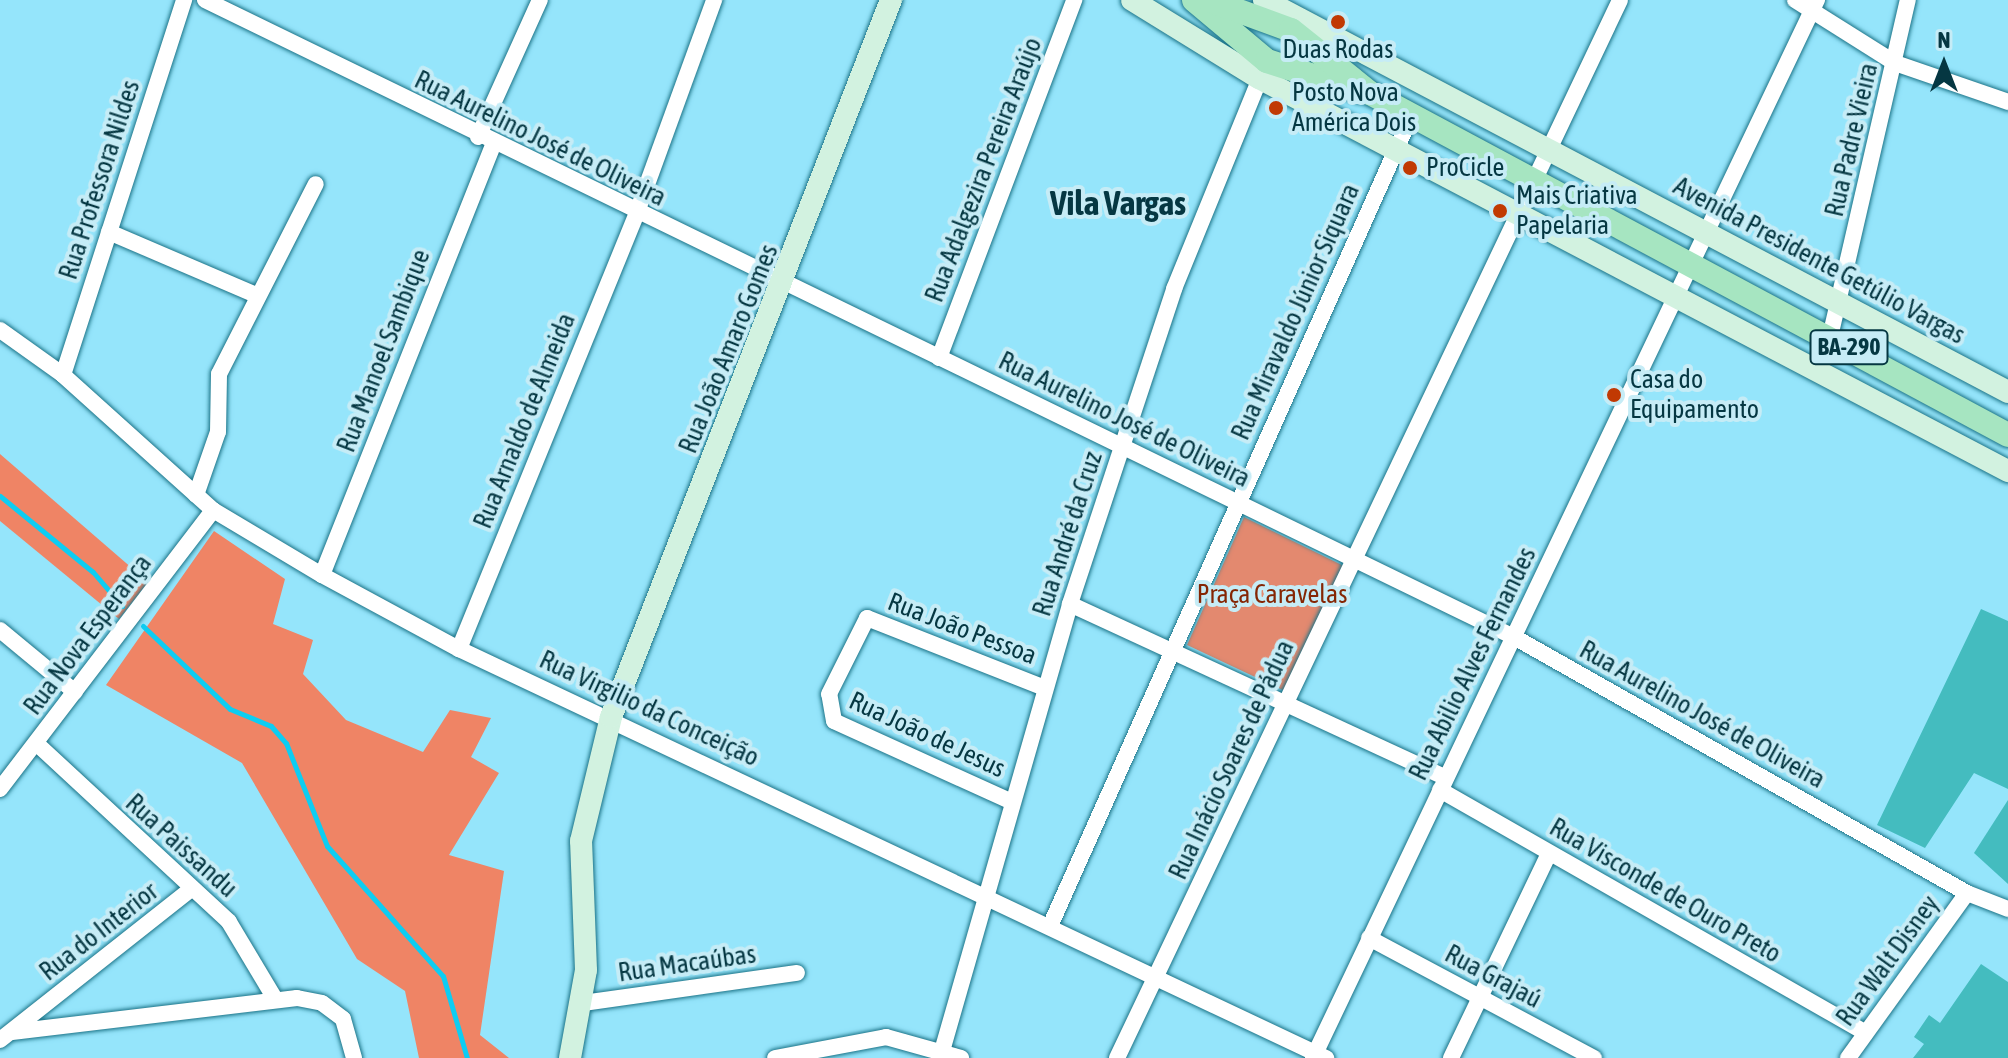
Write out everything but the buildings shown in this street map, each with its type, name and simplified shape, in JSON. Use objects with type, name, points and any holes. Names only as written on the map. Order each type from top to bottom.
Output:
[{"type":"main road","name":"Avenida Presidente Getúlio Vargas","points":[[1194,0],[1271,70],[1370,93]]},
{"type":"main road","name":"Avenida Presidente Getúlio Vargas","points":[[1209,0],[1284,17],[1370,93],[2008,435]]},
{"type":"main road","points":[[1271,70],[1284,17]]},
{"type":"main road","points":[[1244,45],[1250,27],[1284,17]]},
{"type":"street","name":"Rua Professora Nildes","points":[[63,375],[184,0]]},
{"type":"street","name":"Rua Aurelino José de Oliveira","points":[[205,0],[493,146],[1122,445],[1514,637],[1967,893],[2008,909]]},
{"type":"street","points":[[478,137],[540,0]]},
{"type":"street","name":"Rua Arnaldo de Almeida","points":[[459,649],[637,212],[714,0]]},
{"type":"street","name":"Rua João Amaro Gomes","points":[[570,1058],[583,1003],[581,841],[611,717],[786,284],[891,0]]},
{"type":"street","name":"Rua Adalgezira Pereira Araújo","points":[[939,358],[1074,0]]},
{"type":"street","name":"Avenida Presidente Getúlio Vargas","points":[[1132,0],[1271,70],[1396,147],[1675,291],[2008,471]]},
{"type":"street","name":"Rua Inácio Soares de Pádua","points":[[1117,1058],[1620,0]]},
{"type":"street","points":[[1795,0],[1815,6],[1895,63],[2008,102]]},
{"type":"street","name":"Rua Padre Vieira","points":[[1830,337],[1908,0]]},
{"type":"street","name":"Rua Abilio Alves Fernandes","points":[[1318,1056],[1369,938],[1675,291],[1815,6]]},
{"type":"street","name":"Avenida Presidente Getúlio Vargas","points":[[1284,17],[1704,231],[2008,392]]},
{"type":"street","name":"Rua André da Cruz","points":[[941,1054],[1010,801],[1070,604],[1174,289],[1271,70]]},
{"type":"street","name":"Rua Miravaldo Júnior Siquara","points":[[1051,924],[1411,116]]},
{"type":"street","name":"Rua Manoel Sambique","points":[[322,575],[493,146]]},
{"type":"street","points":[[196,495],[218,432],[219,374],[254,294],[316,184]]},
{"type":"street","points":[[109,232],[254,294]]},
{"type":"street","name":"Rua Virgilio da Conceição","points":[[0,330],[63,375],[213,510],[322,575],[459,649],[987,893],[1318,1056]]},
{"type":"street","name":"Rua Nova Esperança","points":[[0,789],[213,510]]},
{"type":"street","name":"Rua Visconde de Ouro Preto","points":[[1070,604],[1286,703],[1443,784],[1549,853],[1866,1033]]},
{"type":"street","name":"Rua João Pessoa","points":[[861,621],[880,620],[1045,688]]},
{"type":"street","name":"Rua João de Jesus","points":[[861,621],[829,694],[834,721],[1010,801]]},
{"type":"street","points":[[0,630],[75,692]]},
{"type":"street","name":"Rua Paissandu","points":[[36,743],[239,934],[275,999]]},
{"type":"street","points":[[1451,1058],[1549,853]]},
{"type":"street","name":"Rua do Interior","points":[[6,1036],[190,890]]},
{"type":"street","name":"Rua Walt Disney","points":[[1848,1058],[1967,893]]},
{"type":"street","name":"Rua Grajaú","points":[[1369,938],[1594,1058]]},
{"type":"street","name":"Rua Macaúbas","points":[[583,1003],[797,973]]},
{"type":"street","points":[[6,1036],[275,999],[313,1000],[334,1011],[347,1027],[354,1058]]},
{"type":"street","points":[[775,1058],[886,1037],[961,1058]]},
{"type":"green space","name":"Praça Caravelas","points":[[1244,517],[1348,568],[1289,693],[1187,645]]},
{"type":"shaded area","points":[[0,454],[148,582],[119,619],[0,521]]},
{"type":"shaded area","points":[[214,531],[285,579],[273,624],[313,640],[303,674],[346,720],[423,752],[450,710],[491,718],[471,757],[499,773],[449,855],[504,871],[480,1035],[509,1058],[419,1058],[405,991],[357,959],[242,763],[106,685]]},
{"type":"waterway","points":[[0,496],[93,572],[122,606]]},
{"type":"waterway","points":[[143,626],[230,709],[271,726],[286,743],[327,846],[443,976],[467,1058]]},
{"type":"place","name":"Duas Rodas","points":[[1338,22]]},
{"type":"place","name":"Posto Nova América Dois","points":[[1276,108]]},
{"type":"place","name":"ProCicle","points":[[1410,168]]},
{"type":"place","name":"Mais Criativa Papelaria","points":[[1500,211]]},
{"type":"place","name":"Casa do Equipamento","points":[[1614,395]]},
{"type":"district","name":"Vila Vargas","points":[[1118,203]]}]
